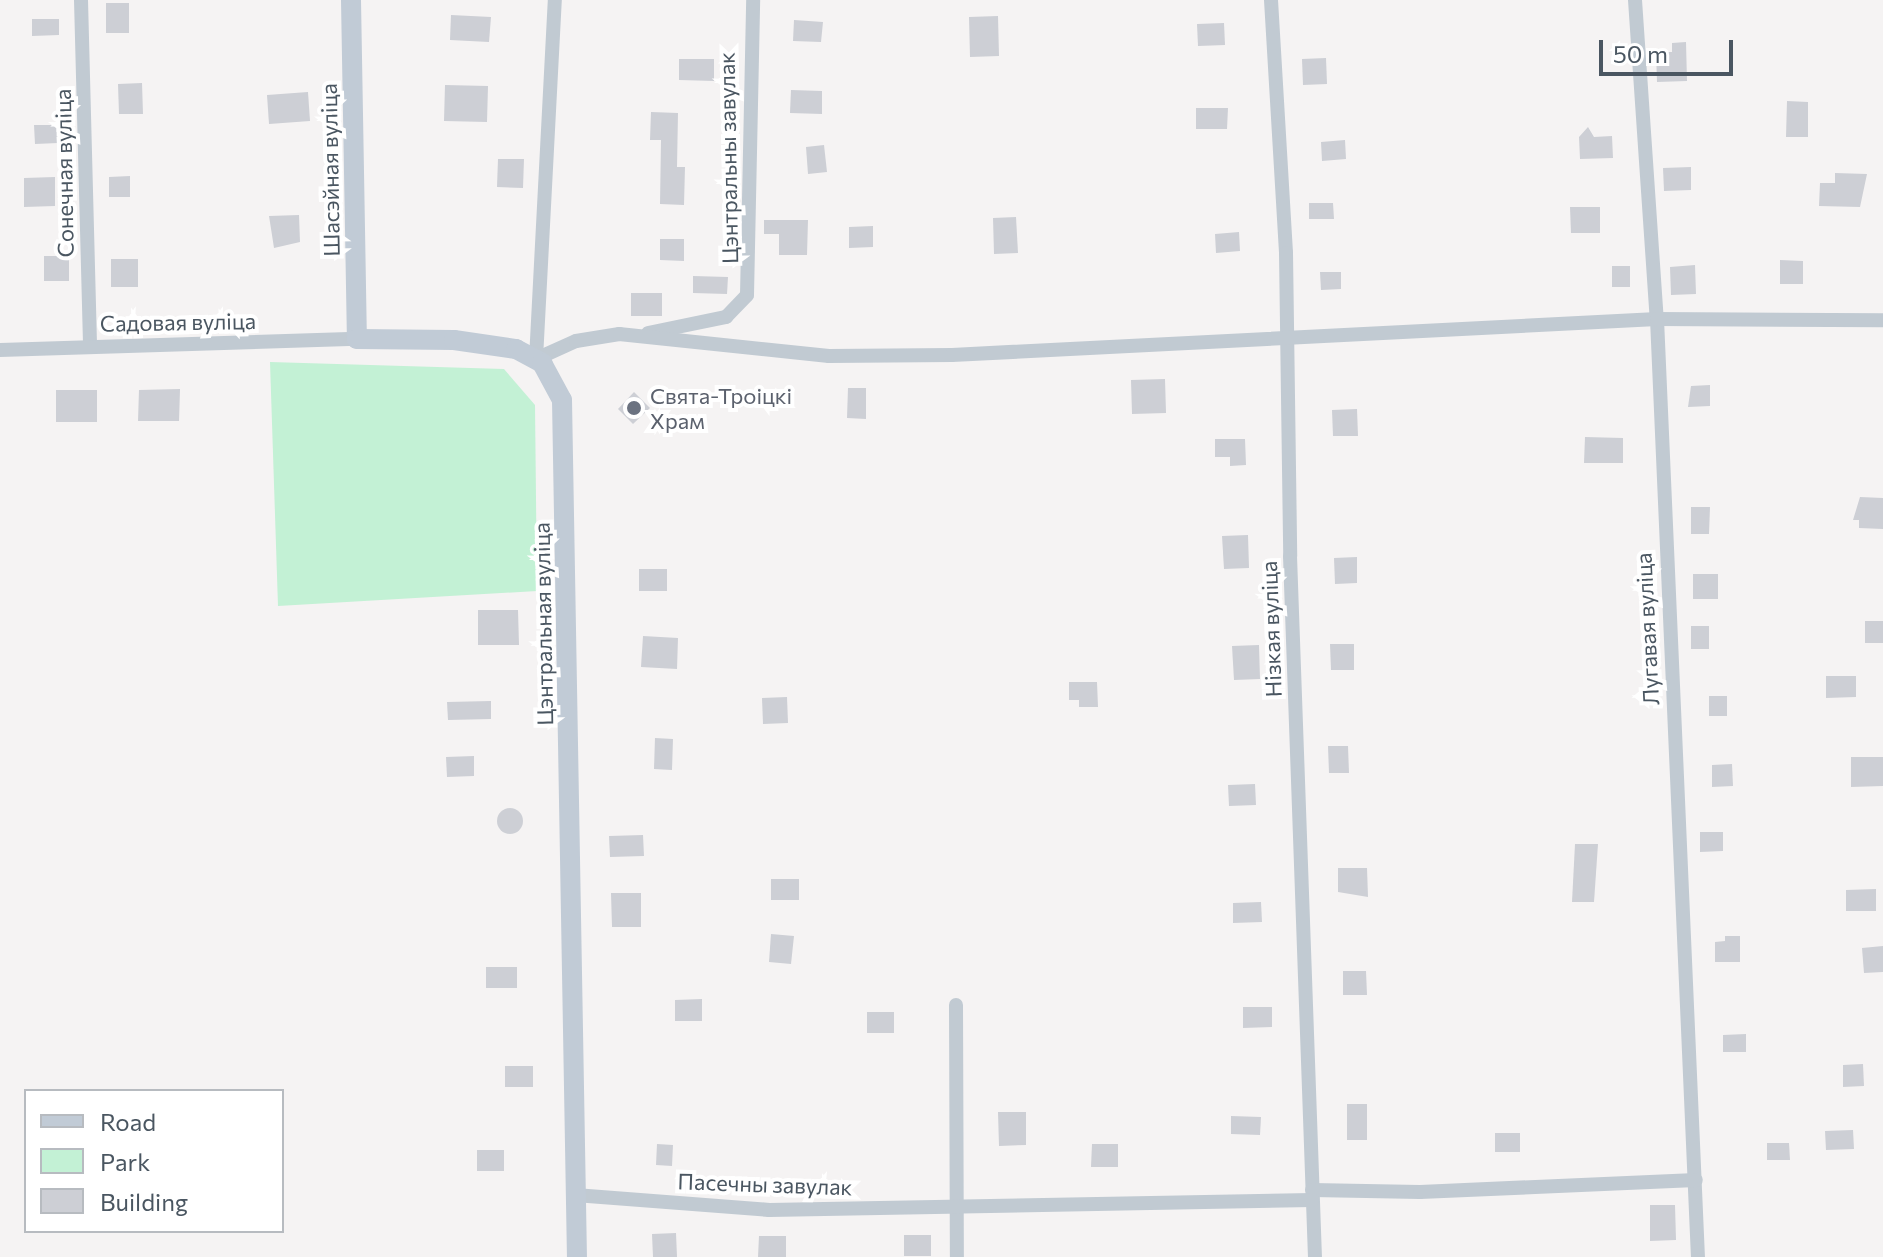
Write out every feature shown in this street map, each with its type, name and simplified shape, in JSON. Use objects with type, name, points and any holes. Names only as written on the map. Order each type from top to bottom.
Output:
[{"type":"main road","name":"Шасэйная вуліца","points":[[351,0],[357,339]]},
{"type":"main road","points":[[357,339],[483,342],[536,359]]},
{"type":"main road","name":"Цэнтральная вуліца","points":[[536,359],[557,384],[563,409],[577,1257]]},
{"type":"street","name":"Сонечная вуліца","points":[[81,0],[90,346]]},
{"type":"street","points":[[555,0],[536,359],[589,338],[643,335],[829,356],[1289,342],[1657,319],[1883,320]]},
{"type":"street","name":"Цэнтральны завулак","points":[[643,335],[726,317],[747,295],[753,0]]},
{"type":"street","name":"Нізкая вуліца","points":[[1271,0],[1289,342],[1290,556],[1315,1257]]},
{"type":"street","name":"Лугавая вуліца","points":[[1635,0],[1657,319],[1698,1257]]},
{"type":"street","name":"Садовая вуліца","points":[[0,350],[357,339]]},
{"type":"street","points":[[956,1005],[957,1257]]},
{"type":"street","name":"Пасечны завулак","points":[[575,1195],[769,1210],[1420,1192],[1696,1180]]},
{"type":"green space","points":[[270,362],[504,369],[535,405],[537,591],[278,606]]},
{"type":"building","points":[[106,3],[129,3],[129,33],[106,33]]},
{"type":"building","points":[[451,15],[491,17],[489,42],[450,40]]},
{"type":"building","points":[[998,16],[999,56],[970,57],[969,17]]},
{"type":"building","points":[[32,19],[59,19],[59,35],[32,36]]},
{"type":"building","points":[[794,20],[823,22],[821,42],[793,41]]},
{"type":"building","points":[[1224,23],[1225,45],[1198,46],[1197,24]]},
{"type":"building","points":[[1686,42],[1687,81],[1657,82],[1656,52],[1672,52],[1672,43]]},
{"type":"building","points":[[1326,58],[1327,84],[1303,85],[1302,59]]},
{"type":"building","points":[[679,59],[714,59],[714,81],[679,80]]},
{"type":"building","points":[[142,83],[143,114],[119,114],[118,84]]},
{"type":"building","points":[[445,85],[488,86],[487,122],[444,121]]},
{"type":"building","points":[[791,90],[822,91],[822,114],[790,113]]},
{"type":"building","points":[[308,92],[310,121],[269,124],[267,95]]},
{"type":"building","points":[[1787,101],[1808,102],[1808,137],[1786,137]]},
{"type":"building","points":[[1196,108],[1228,108],[1227,129],[1196,129]]},
{"type":"building","points":[[651,112],[678,113],[677,167],[685,167],[684,205],[660,204],[661,140],[650,140]]},
{"type":"building","points":[[34,125],[58,125],[58,143],[35,144]]},
{"type":"building","points":[[1588,127],[1594,137],[1612,136],[1613,158],[1580,159],[1579,137]]},
{"type":"building","points":[[1345,140],[1346,159],[1322,161],[1321,142]]},
{"type":"building","points":[[824,145],[827,172],[808,174],[806,147]]},
{"type":"building","points":[[498,159],[524,159],[523,188],[497,187]]},
{"type":"building","points":[[1691,167],[1691,190],[1664,191],[1663,168]]},
{"type":"building","points":[[1835,173],[1867,174],[1860,207],[1819,206],[1820,183],[1835,183]]},
{"type":"building","points":[[130,176],[130,197],[109,197],[109,177]]},
{"type":"building","points":[[55,177],[55,206],[24,207],[24,178]]},
{"type":"building","points":[[1309,203],[1333,203],[1334,219],[1309,219]]},
{"type":"building","points":[[1570,207],[1600,207],[1600,233],[1571,233]]},
{"type":"building","points":[[299,215],[300,242],[274,248],[269,216]]},
{"type":"building","points":[[1016,217],[1018,253],[994,254],[993,218]]},
{"type":"building","points":[[764,220],[808,220],[807,255],[779,255],[779,234],[764,234]]},
{"type":"building","points":[[873,226],[873,247],[849,248],[849,227]]},
{"type":"building","points":[[1239,232],[1240,251],[1216,253],[1215,234]]},
{"type":"building","points":[[660,239],[684,239],[684,261],[660,260]]},
{"type":"building","points":[[44,256],[69,256],[69,281],[44,281]]},
{"type":"building","points":[[111,259],[138,259],[138,287],[111,287]]},
{"type":"building","points":[[1780,260],[1803,261],[1803,284],[1780,284]]},
{"type":"building","points":[[1695,265],[1696,294],[1671,295],[1670,267]]},
{"type":"building","points":[[1612,266],[1630,266],[1630,287],[1612,287]]},
{"type":"building","points":[[1320,272],[1341,272],[1341,289],[1321,290]]},
{"type":"building","points":[[693,276],[728,277],[727,294],[693,293]]},
{"type":"building","points":[[631,293],[662,293],[662,316],[631,316]]},
{"type":"building","points":[[1165,379],[1166,413],[1132,414],[1131,380]]},
{"type":"building","points":[[1710,385],[1710,406],[1688,407],[1691,386]]},
{"type":"building","points":[[848,388],[866,388],[866,419],[847,418]]},
{"type":"building","points":[[180,389],[179,421],[138,421],[139,390]]},
{"type":"building","points":[[56,390],[97,390],[97,422],[56,422]]},
{"type":"building","name":"Свята-Троіцкі Храм","points":[[634,392],[650,408],[633,424],[618,409]]},
{"type":"building","points":[[1357,409],[1358,436],[1333,436],[1332,410]]},
{"type":"building","points":[[1585,437],[1623,438],[1623,463],[1584,463]]},
{"type":"building","points":[[1215,439],[1245,439],[1246,465],[1230,466],[1230,457],[1215,457]]},
{"type":"building","points":[[1860,497],[1883,498],[1883,529],[1859,528],[1859,520],[1853,520]]},
{"type":"building","points":[[1691,507],[1710,507],[1709,534],[1691,534]]},
{"type":"building","points":[[1248,535],[1249,568],[1224,569],[1222,536]]},
{"type":"building","points":[[1357,557],[1357,583],[1335,584],[1334,558]]},
{"type":"building","points":[[639,569],[667,569],[667,591],[639,591]]},
{"type":"building","points":[[1693,574],[1718,574],[1718,599],[1693,599]]},
{"type":"building","points":[[478,610],[518,610],[519,645],[478,645]]},
{"type":"building","points":[[1865,621],[1883,621],[1883,643],[1865,643]]},
{"type":"building","points":[[1691,626],[1709,626],[1709,649],[1691,649]]},
{"type":"building","points":[[643,636],[678,638],[677,669],[641,667]]},
{"type":"building","points":[[1330,644],[1354,644],[1354,670],[1331,670]]},
{"type":"building","points":[[1259,645],[1260,679],[1234,680],[1232,646]]},
{"type":"building","points":[[1826,676],[1856,676],[1856,697],[1826,698]]},
{"type":"building","points":[[1069,682],[1097,682],[1098,707],[1079,707],[1079,700],[1069,700]]},
{"type":"building","points":[[1709,696],[1727,696],[1727,716],[1709,716]]},
{"type":"building","points":[[787,697],[788,723],[763,724],[762,698]]},
{"type":"building","points":[[491,701],[491,719],[448,720],[447,702]]},
{"type":"building","points":[[655,738],[673,739],[672,770],[654,769]]},
{"type":"building","points":[[1328,746],[1348,746],[1349,773],[1329,773]]},
{"type":"building","points":[[474,756],[474,776],[447,777],[446,757]]},
{"type":"building","points":[[1851,757],[1883,757],[1883,786],[1851,787]]},
{"type":"building","points":[[1732,764],[1733,786],[1712,787],[1712,765]]},
{"type":"building","points":[[1255,784],[1256,805],[1229,806],[1228,785]]},
{"type":"building","points":[[510,808],[520,811],[523,821],[520,831],[510,834],[500,831],[497,821],[500,811]]},
{"type":"building","points":[[1700,832],[1723,832],[1723,851],[1700,852]]},
{"type":"building","points":[[643,835],[644,856],[610,857],[609,836]]},
{"type":"building","points":[[1575,844],[1598,844],[1594,902],[1572,902]]},
{"type":"building","points":[[1338,868],[1367,868],[1368,897],[1338,892]]},
{"type":"building","points":[[771,879],[799,879],[799,900],[771,900]]},
{"type":"building","points":[[1876,889],[1876,911],[1846,911],[1846,890]]},
{"type":"building","points":[[611,893],[641,893],[641,927],[612,927]]},
{"type":"building","points":[[1261,902],[1262,922],[1233,923],[1233,903]]},
{"type":"building","points":[[771,934],[794,936],[791,964],[769,962]]},
{"type":"building","points":[[1725,936],[1740,936],[1740,962],[1715,962],[1715,942],[1725,941]]},
{"type":"building","points":[[1883,946],[1883,972],[1864,973],[1862,948]]},
{"type":"building","points":[[486,967],[517,967],[517,988],[486,988]]},
{"type":"building","points":[[1343,971],[1366,971],[1367,995],[1343,995]]},
{"type":"building","points":[[702,999],[702,1021],[675,1021],[675,1000]]},
{"type":"building","points":[[1243,1007],[1272,1007],[1272,1027],[1243,1028]]},
{"type":"building","points":[[867,1012],[894,1012],[894,1033],[867,1033]]},
{"type":"building","points":[[1746,1034],[1746,1052],[1723,1052],[1723,1035]]},
{"type":"building","points":[[1863,1064],[1864,1086],[1843,1087],[1843,1065]]},
{"type":"building","points":[[505,1066],[533,1066],[533,1087],[505,1087]]},
{"type":"building","points":[[1347,1104],[1367,1104],[1367,1140],[1347,1140]]},
{"type":"building","points":[[998,1112],[1026,1112],[1026,1145],[999,1146]]},
{"type":"building","points":[[1231,1116],[1261,1117],[1260,1135],[1231,1134]]},
{"type":"building","points":[[1853,1130],[1854,1149],[1826,1150],[1825,1131]]},
{"type":"building","points":[[1495,1133],[1520,1133],[1520,1152],[1495,1152]]},
{"type":"building","points":[[1767,1143],[1789,1143],[1790,1160],[1767,1160]]},
{"type":"building","points":[[657,1144],[673,1145],[672,1166],[656,1165]]},
{"type":"building","points":[[1092,1144],[1118,1144],[1118,1167],[1091,1167]]},
{"type":"building","points":[[477,1150],[504,1150],[504,1171],[477,1171]]},
{"type":"building","points":[[1650,1205],[1675,1205],[1676,1240],[1650,1241]]},
{"type":"building","points":[[676,1233],[677,1257],[653,1257],[652,1234]]},
{"type":"building","points":[[904,1235],[931,1235],[931,1256],[904,1256]]},
{"type":"building","points":[[759,1236],[786,1236],[786,1257],[758,1257]]},
{"type":"place","name":"Свята-Троіцкі Храм","points":[[634,408]]}]
